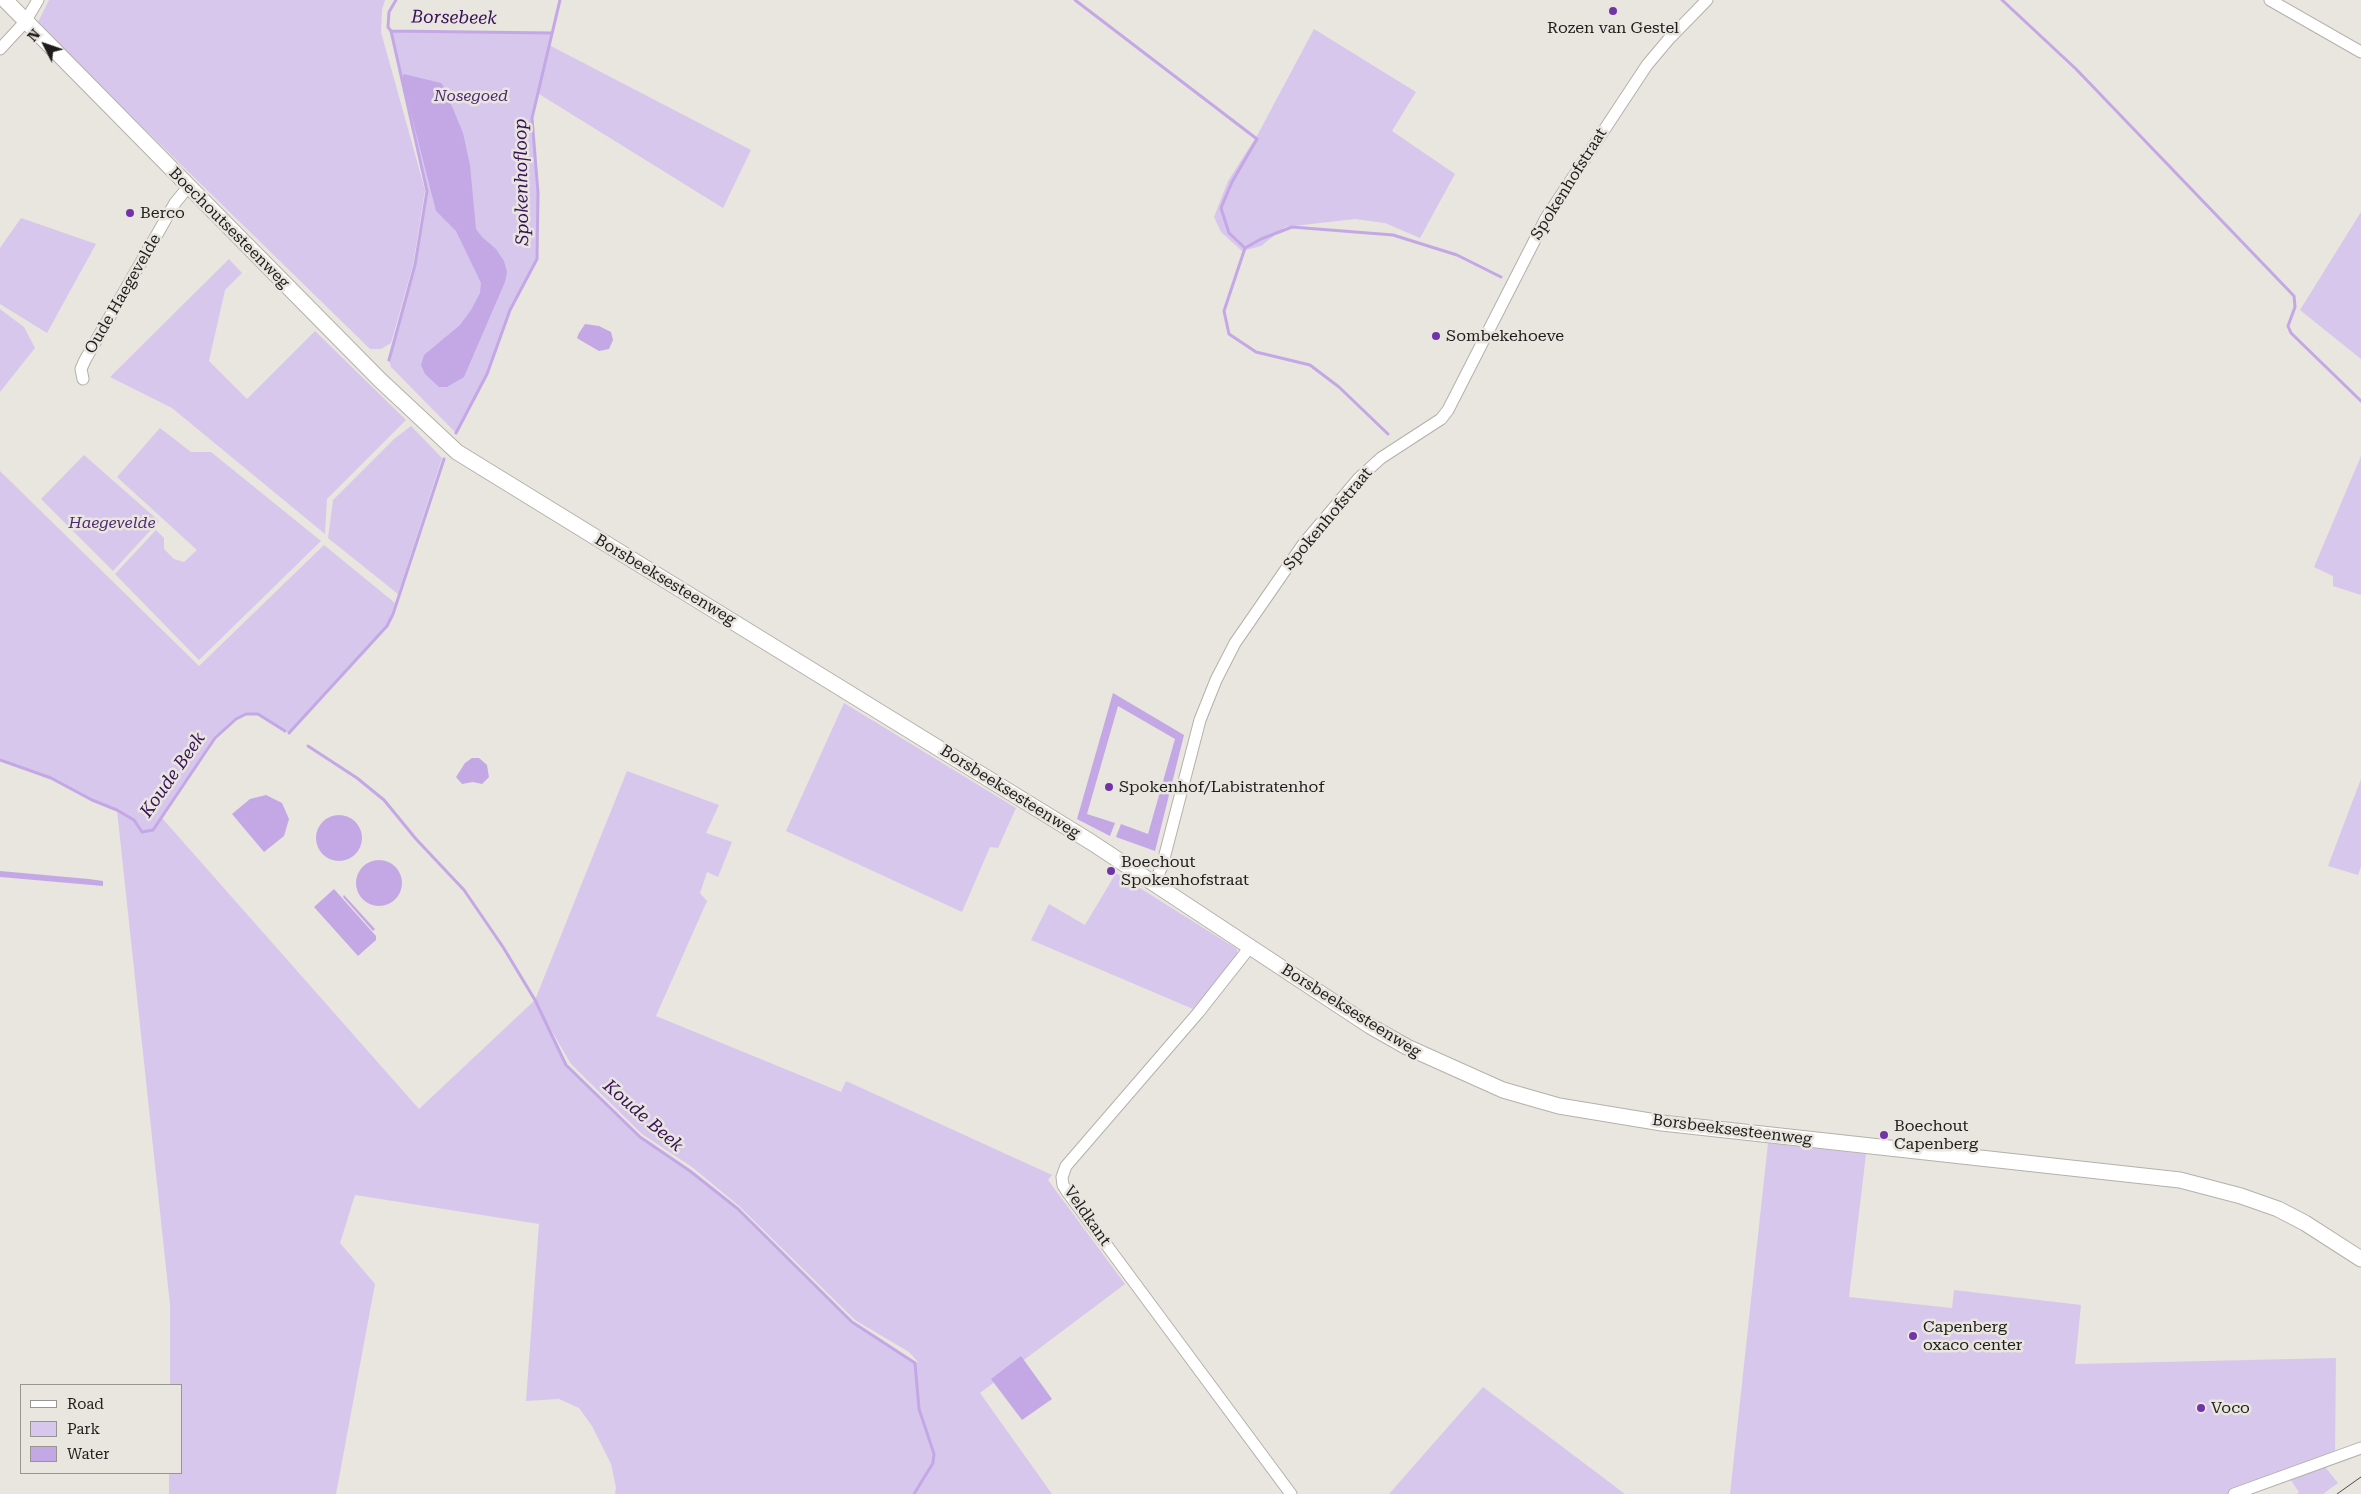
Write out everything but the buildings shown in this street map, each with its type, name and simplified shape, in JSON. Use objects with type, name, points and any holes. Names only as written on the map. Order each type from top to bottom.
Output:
[{"type":"street","name":"Boechoutsesteenweg","points":[[6,0],[25,22],[415,415],[457,452]]},
{"type":"street","points":[[0,49],[25,22],[38,0]]},
{"type":"street","name":"Spokenhofstraat","points":[[1154,884],[1162,866],[1200,720],[1216,680],[1235,643],[1304,544],[1359,478],[1381,458],[1441,419],[1448,410],[1546,218],[1647,65],[1668,40],[1707,0]]},
{"type":"street","points":[[2270,0],[2361,52]]},
{"type":"street","name":"Oude Haegevelde","points":[[83,379],[81,369],[85,360],[176,203],[188,187]]},
{"type":"street","name":"Borsbeeksesteenweg","points":[[457,452],[1026,802],[1370,1026],[1407,1047],[1503,1090],[1559,1106],[1662,1123],[2180,1180],[2241,1196],[2278,1209],[2305,1223],[2361,1259]]},
{"type":"street","name":"Veldkant","points":[[1250,947],[1198,1012],[1066,1166],[1062,1177],[1063,1185],[1068,1193],[1291,1494]]},
{"type":"street","points":[[2234,1494],[2361,1448]]},
{"type":"green space","points":[[49,0],[385,0],[382,10],[381,32],[425,190],[413,265],[391,343],[381,349],[370,349],[37,24]]},
{"type":"green space","points":[[1314,29],[1416,92],[1392,131],[1455,174],[1420,238],[1385,223],[1355,219],[1285,227],[1261,246],[1242,251],[1221,232],[1214,217],[1228,181],[1258,134]]},
{"type":"green space","name":"Nosegoed","points":[[391,31],[552,33],[549,45],[751,150],[723,208],[539,94],[532,118],[538,193],[537,259],[510,310],[487,374],[456,433],[391,367],[389,360],[415,265],[427,191]]},
{"type":"green space","points":[[2361,212],[2361,359],[2300,310]]},
{"type":"green space","points":[[21,218],[96,244],[47,333],[0,304],[0,248]]},
{"type":"green space","points":[[229,259],[242,273],[225,290],[209,361],[247,399],[315,331],[406,420],[327,499],[325,534],[172,408],[110,377]]},
{"type":"green space","points":[[0,309],[24,327],[35,348],[0,392]]},
{"type":"green space","points":[[411,426],[442,458],[398,594],[328,538],[333,500],[394,439]]},
{"type":"green space","points":[[160,428],[191,452],[211,452],[321,541],[199,660],[115,574],[156,530],[164,538],[164,549],[174,559],[184,562],[197,550],[117,477]]},
{"type":"green space","name":"Haegevelde","points":[[84,455],[159,521],[113,571],[41,499]]},
{"type":"green space","points":[[2361,456],[2361,595],[2333,586],[2333,576],[2314,567]]},
{"type":"green space","points":[[0,471],[199,666],[324,545],[395,603],[387,626],[289,733],[258,714],[246,714],[236,719],[215,738],[162,818],[419,1109],[535,1000],[627,771],[719,805],[706,833],[732,842],[718,877],[707,872],[700,893],[707,901],[656,1016],[841,1092],[846,1081],[1052,1175],[1048,1180],[1125,1284],[980,1393],[1052,1494],[615,1494],[616,1488],[611,1464],[592,1426],[579,1408],[559,1399],[526,1401],[539,1224],[355,1195],[340,1243],[375,1284],[336,1494],[169,1494],[169,1474],[182,1474],[182,1384],[170,1384],[170,1305],[117,810],[92,800],[51,778],[0,760]],"holes":[[[543,1016],[571,1064],[642,1134],[692,1167],[739,1206],[855,1320],[909,1352],[918,1362],[915,1363],[852,1322],[738,1209],[690,1171],[640,1137],[566,1065]]]},
{"type":"green space","points":[[844,703],[1016,808],[998,848],[990,847],[962,912],[786,831]]},
{"type":"green space","points":[[2361,779],[2361,866],[2358,875],[2328,866]]},
{"type":"green space","points":[[1116,873],[1237,949],[1237,957],[1193,1009],[1031,940],[1049,904],[1085,925]]},
{"type":"green space","name":"Capenberg oxaco center","points":[[1768,1143],[1866,1154],[1849,1297],[1952,1308],[1954,1290],[2081,1305],[2075,1364],[2336,1358],[2335,1458],[2322,1463],[2338,1483],[2323,1494],[2297,1494],[2299,1492],[2287,1475],[2234,1494],[1730,1494]]},
{"type":"green space","points":[[1483,1387],[1625,1494],[1389,1494]]},
{"type":"water","points":[[404,74],[441,83],[444,87],[463,133],[470,165],[476,229],[496,249],[504,261],[507,272],[505,282],[464,377],[447,387],[439,387],[425,374],[421,365],[424,355],[460,325],[480,293],[481,283],[456,231],[436,211],[402,78]]},
{"type":"water","points":[[585,324],[599,326],[611,332],[613,340],[609,349],[599,351],[577,338]]},
{"type":"water","points":[[1113,693],[1184,735],[1155,851],[1116,837],[1121,824],[1148,834],[1175,739],[1118,706],[1087,814],[1115,823],[1110,836],[1077,819]]},
{"type":"water","points":[[472,758],[479,758],[487,765],[489,777],[482,784],[473,782],[462,784],[456,777],[465,763]]},
{"type":"water","points":[[266,795],[282,803],[289,819],[284,836],[264,852],[232,814],[250,799]]},
{"type":"water","points":[[334,815],[344,815],[358,825],[362,838],[358,851],[352,857],[344,861],[334,861],[320,851],[316,843],[316,833],[326,819]]},
{"type":"water","points":[[374,860],[384,860],[398,870],[402,883],[398,896],[392,902],[384,906],[374,906],[360,896],[356,888],[356,878],[366,864]]},
{"type":"water","points":[[0,871],[103,881],[103,886],[0,877]]},
{"type":"water","points":[[334,889],[376,936],[376,940],[358,956],[314,907]]},
{"type":"water","points":[[344,895],[375,929],[373,931],[343,897]]},
{"type":"water","points":[[1021,1356],[1052,1399],[1022,1420],[991,1379]]},
{"type":"waterway","name":"Borsebeek","points":[[396,0],[389,12],[388,27],[391,31],[552,33]]},
{"type":"waterway","name":"Spokenhofloop","points":[[456,433],[487,374],[510,310],[537,259],[538,193],[532,118],[560,0]]},
{"type":"waterway","points":[[1075,0],[1257,139],[1232,182],[1221,208],[1229,233],[1245,248]]},
{"type":"waterway","points":[[2002,0],[2076,69],[2294,296],[2295,307],[2288,326],[2291,333],[2361,401]]},
{"type":"waterway","points":[[389,360],[415,265],[427,191],[391,31]]},
{"type":"waterway","points":[[1245,248],[1261,239],[1292,227],[1393,235],[1457,255],[1501,277]]},
{"type":"waterway","points":[[1245,248],[1224,311],[1229,334],[1256,352],[1310,365],[1339,387],[1388,434]]},
{"type":"waterway","name":"Spokenhofloop","points":[[289,733],[387,626],[393,614],[444,459]]},
{"type":"waterway","name":"Koude Beek","points":[[0,760],[51,778],[92,800],[117,810],[134,820],[142,832],[153,830],[215,738],[236,719],[246,714],[258,714],[285,731]]},
{"type":"waterway","name":"Koude Beek","points":[[308,746],[357,778],[384,800],[416,839],[464,890],[503,947],[535,1000],[566,1065],[640,1137],[690,1171],[738,1209],[852,1322],[915,1363],[919,1409],[934,1454],[933,1463],[914,1494]]},
{"type":"tram line","points":[[2337,1494],[2361,1477]]},
{"type":"place","name":"Rozen van Gestel","points":[[1613,11]]},
{"type":"place","name":"Berco","points":[[130,213]]},
{"type":"place","name":"Sombekehoeve","points":[[1436,336]]},
{"type":"place","name":"Spokenhof/Labistratenhof","points":[[1109,787]]},
{"type":"place","name":"Boechout Spokenhofstraat","points":[[1111,871]]},
{"type":"place","name":"Boechout Capenberg","points":[[1884,1135]]},
{"type":"place","name":"Capenberg oxaco center","points":[[1913,1336]]},
{"type":"place","name":"Voco","points":[[2201,1408]]}]
